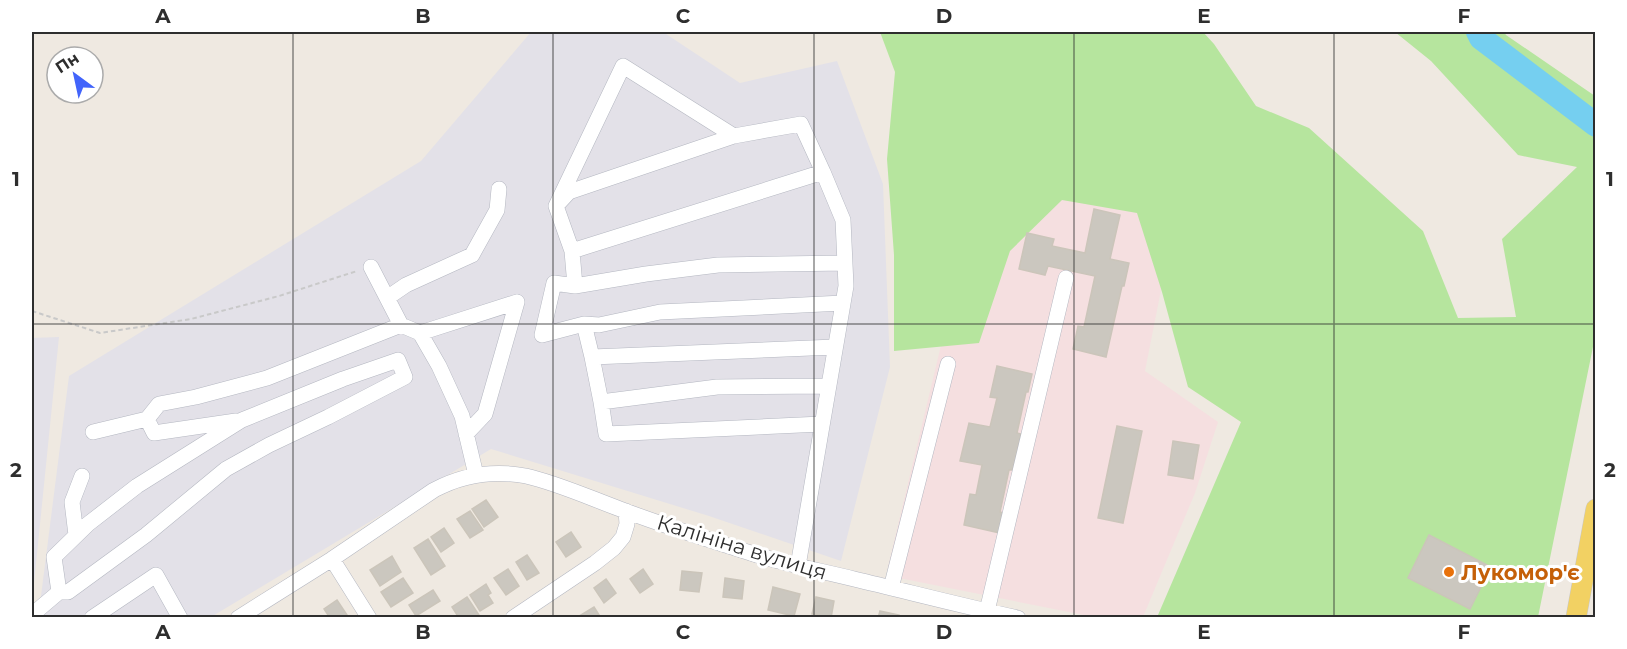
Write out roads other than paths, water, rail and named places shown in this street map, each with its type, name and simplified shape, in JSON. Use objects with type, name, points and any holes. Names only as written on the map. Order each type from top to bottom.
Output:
[{"type":"main road","points":[[1576,618],[1596,509]]},
{"type":"street","points":[[575,286],[572,251],[556,206],[623,66],[734,136]]},
{"type":"street","points":[[556,206],[569,192],[734,136],[801,124],[843,220],[846,286],[798,566]]},
{"type":"street","points":[[572,251],[823,172]]},
{"type":"street","points":[[387,298],[406,285],[472,255],[497,210],[499,189]]},
{"type":"street","points":[[843,303],[660,312],[599,325],[584,324],[543,335],[555,283],[575,286],[718,265],[845,263]]},
{"type":"street","points":[[371,267],[401,325],[420,333],[440,366],[462,416],[476,475]]},
{"type":"street","points":[[980,613],[1066,278]]},
{"type":"street","points":[[420,333],[517,302],[485,414],[466,434]]},
{"type":"street","points":[[584,324],[606,434],[822,424]]},
{"type":"street","points":[[93,432],[147,419],[159,404],[196,397],[267,378],[401,325]]},
{"type":"street","points":[[592,357],[835,347]]},
{"type":"street","points":[[32,618],[33,614],[59,592],[68,592],[146,534],[226,469],[405,377],[398,360],[343,379],[242,420],[138,486],[88,524],[54,557],[59,592]]},
{"type":"street","points":[[891,588],[948,364]]},
{"type":"street","points":[[600,402],[717,387],[829,386]]},
{"type":"street","points":[[147,419],[154,433],[242,420]]},
{"type":"street","points":[[238,618],[332,559],[434,490],[450,482],[476,475],[526,476],[626,511]]},
{"type":"street","points":[[76,535],[72,502],[82,476]]},
{"type":"street","name":"Калініна вулиця","points":[[513,618],[614,548],[623,537],[627,524],[626,511],[760,556],[891,588],[980,613],[1018,618]]},
{"type":"street","points":[[332,559],[369,618]]},
{"type":"street","points":[[92,618],[156,575],[180,618]]},
{"type":"waterway","points":[[1478,32],[1481,38],[1596,125]]},
{"type":"place","name":"Лукомор'є","points":[[1449,572]]}]
